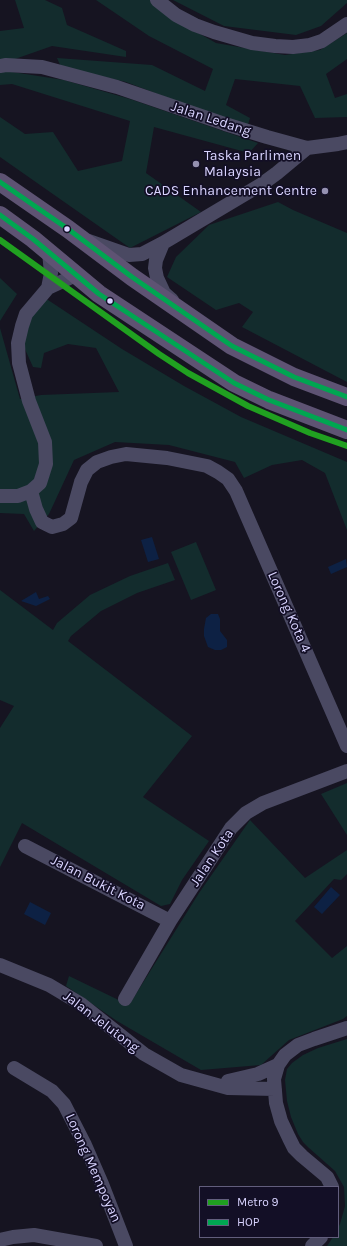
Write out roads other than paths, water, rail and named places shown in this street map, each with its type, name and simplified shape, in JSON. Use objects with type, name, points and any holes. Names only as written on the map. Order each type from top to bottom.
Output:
[{"type":"main road","points":[[0,182],[68,229],[132,277],[232,346],[294,377],[347,398]]},
{"type":"main road","points":[[0,215],[33,239],[99,294],[234,383],[269,400],[347,430]]},
{"type":"street","points":[[157,0],[176,15],[195,25],[252,43],[275,46],[292,47],[310,45],[322,41],[347,24]]},
{"type":"street","name":"Jalan Ledang","points":[[0,66],[42,67],[117,87],[225,124],[306,148],[347,142]]},
{"type":"street","points":[[68,229],[90,241],[129,255],[142,254],[262,184],[306,148]]},
{"type":"street","points":[[163,243],[156,260],[155,268],[157,278],[164,293],[194,320]]},
{"type":"street","points":[[48,288],[51,273],[49,252]]},
{"type":"street","points":[[0,496],[18,496],[31,491],[40,482],[46,464],[45,442],[29,402],[19,363],[18,343],[26,314],[48,288],[76,275]]},
{"type":"street","name":"Lorong Kota 4","points":[[31,491],[36,509],[42,522],[52,527],[63,524],[71,518],[81,482],[87,470],[97,462],[111,457],[126,454],[167,458],[207,466],[228,479],[236,491],[347,746]]},
{"type":"street","name":"Jalan Kota","points":[[125,999],[170,921],[232,828],[246,813],[263,804],[347,771]]},
{"type":"street","name":"Jalan Bukit Kota","points":[[25,846],[170,921]]},
{"type":"street","name":"Jalan Jelutong","points":[[0,965],[49,985],[81,1004],[144,1054],[180,1075],[228,1088],[275,1084]]},
{"type":"street","points":[[332,1186],[327,1177],[302,1156],[292,1143],[281,1121],[276,1102],[275,1084],[278,1065],[285,1055],[298,1045],[314,1038],[347,1028]]},
{"type":"street","points":[[228,1081],[258,1074],[278,1065]]},
{"type":"street","name":"Lorong Mempoyan","points":[[14,1068],[52,1091],[64,1104],[85,1145],[126,1246]]},
{"type":"street","name":"Jalan Jelutong","points":[[202,1081],[275,1084]]},
{"type":"street","points":[[0,1240],[34,1235],[96,1246]]},
{"type":"street","points":[[312,1246],[320,1238]]},
{"type":"water","points":[[152,537],[159,559],[148,562],[141,540]]},
{"type":"water","points":[[346,559],[347,567],[331,574],[328,567]]},
{"type":"water","points":[[36,592],[39,599],[48,596],[50,599],[36,606],[21,601]]},
{"type":"water","points":[[211,614],[218,614],[220,619],[220,631],[227,640],[227,647],[221,650],[215,650],[208,647],[204,636],[206,618]]},
{"type":"water","points":[[331,887],[340,895],[322,914],[314,907]]},
{"type":"water","points":[[30,902],[51,913],[45,925],[24,914]]},
{"type":"metro line","name":"9","points":[[0,240],[159,354],[188,373],[248,406],[310,433],[347,446]]},
{"type":"place","name":"Taska Parlimen Malaysia","points":[[196,164]]},
{"type":"place","name":"CADS Enhancement Centre","points":[[325,191]]}]
